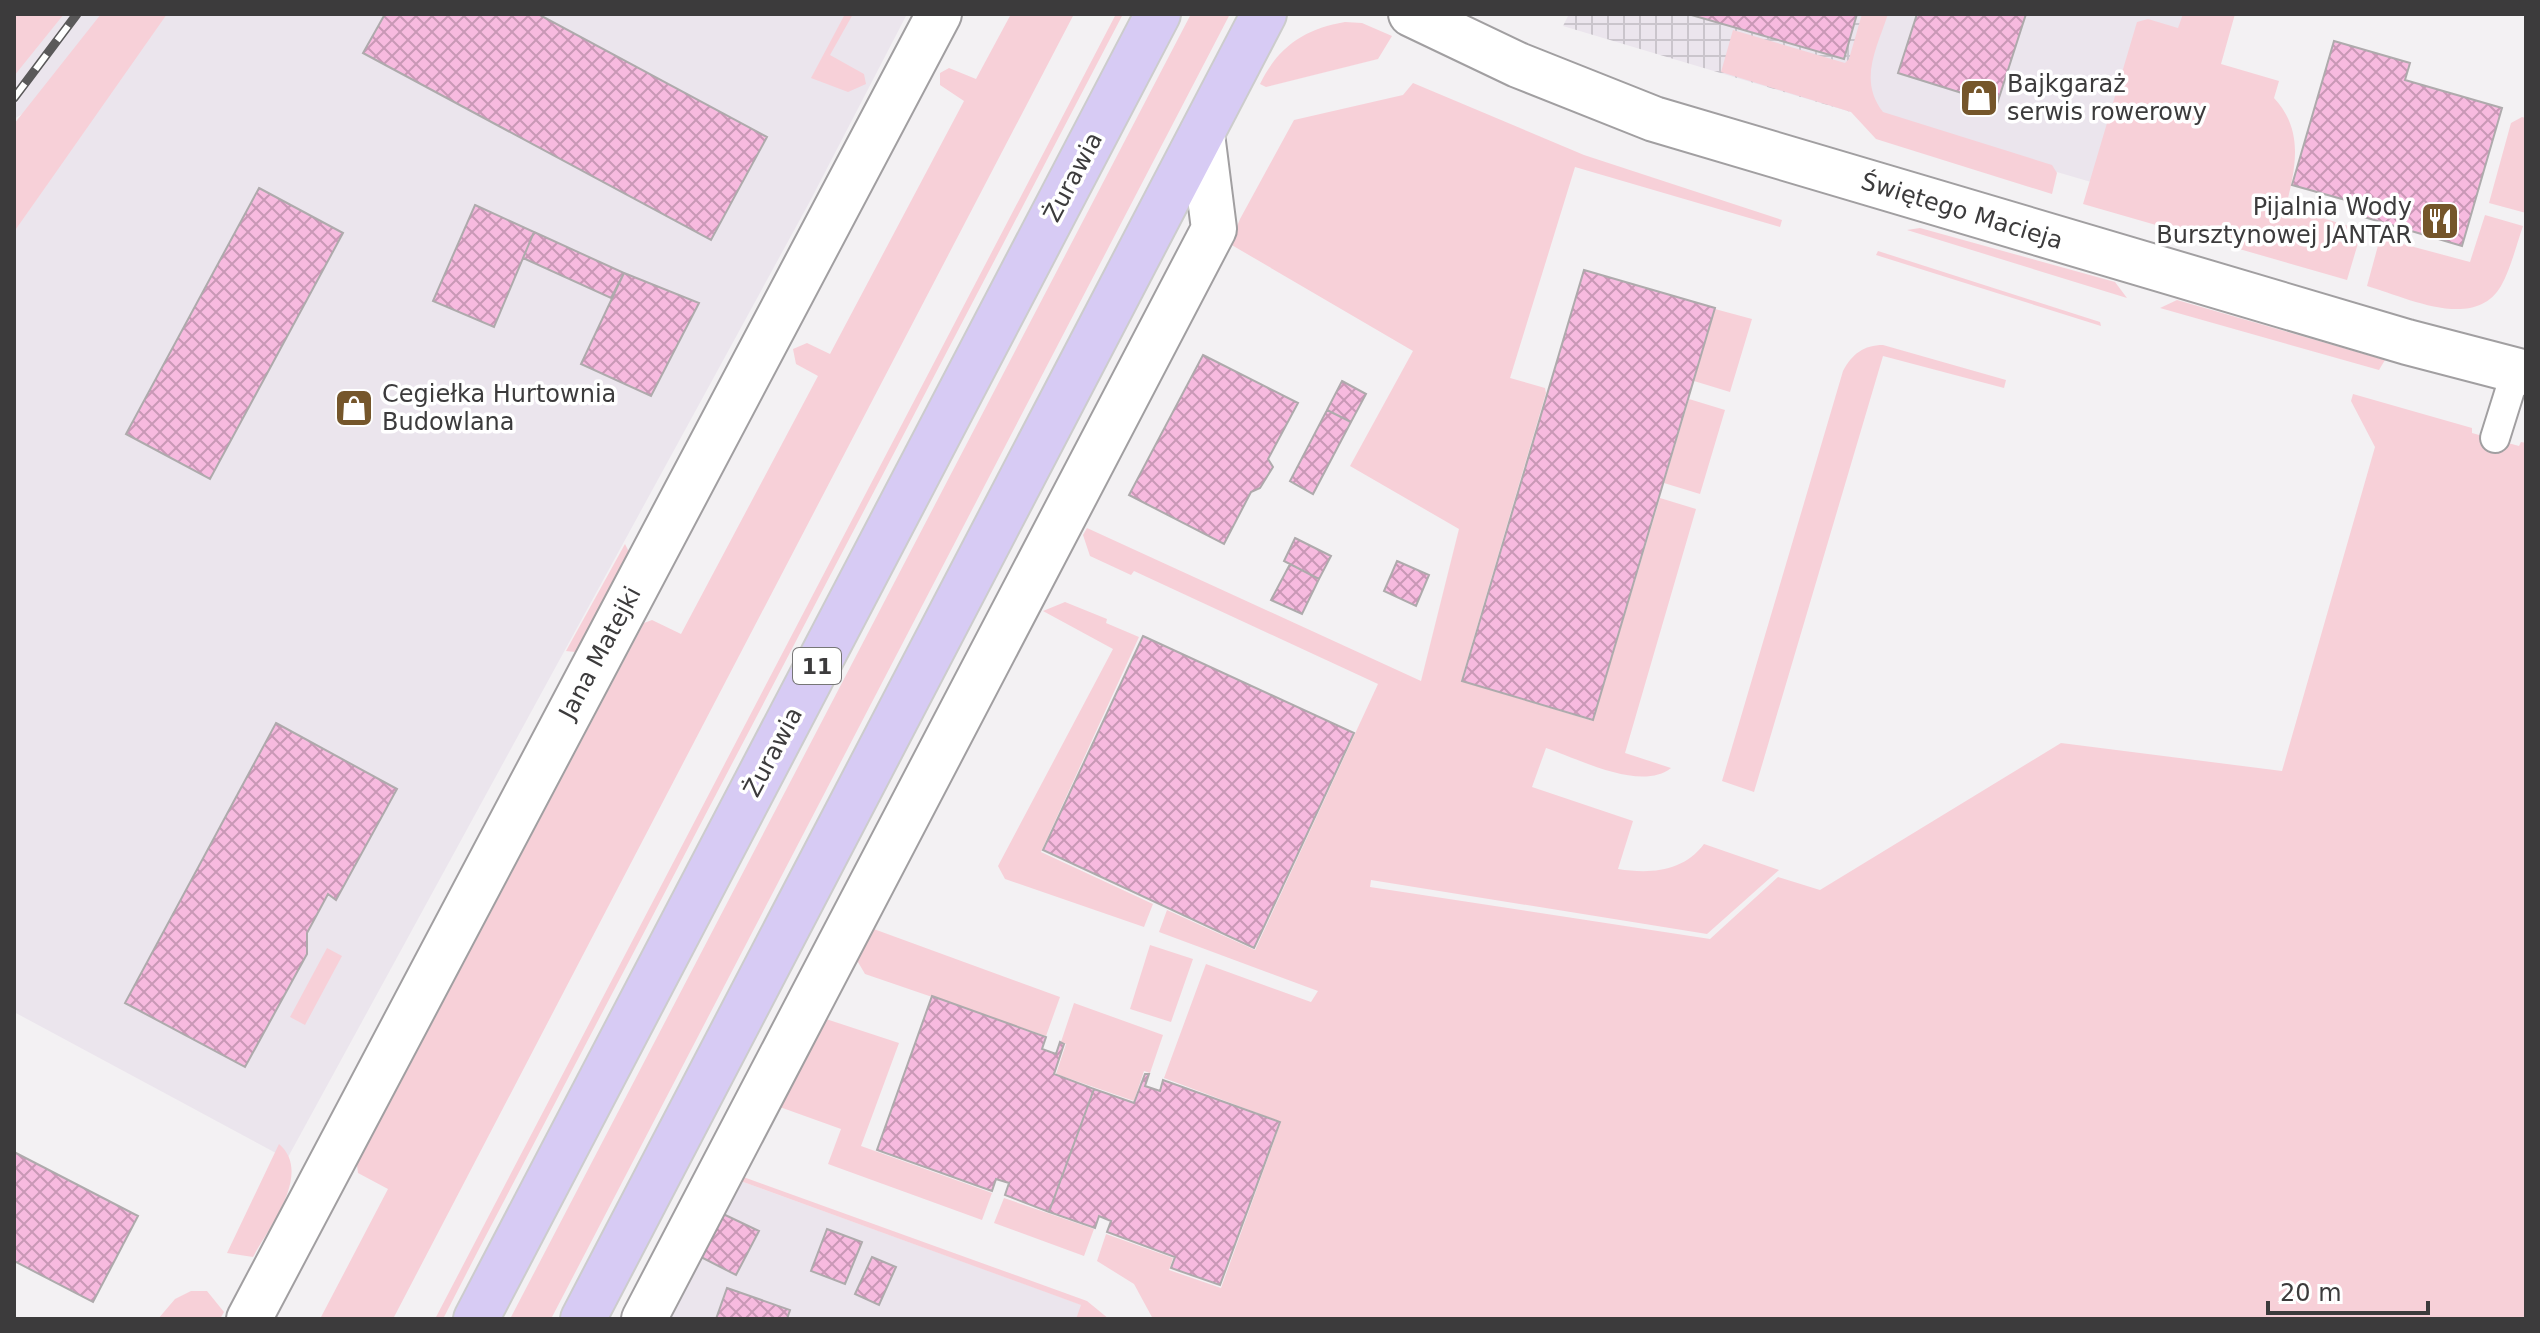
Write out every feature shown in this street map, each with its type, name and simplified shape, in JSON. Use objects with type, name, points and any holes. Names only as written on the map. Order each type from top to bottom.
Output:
[{"type":"main road","name":"Żurawia","points":[[476,1319],[1158,14]]},
{"type":"main road","points":[[583,1319],[1264,14]]},
{"type":"street","name":"Jana Matejki","points":[[256,1306],[939,14]]},
{"type":"street","name":"Świętego Macieja","points":[[1411,14],[1518,65],[1654,119],[2407,342],[2523,361]]},
{"type":"street","points":[[644,1319],[1214,229],[1202,134]]},
{"type":"lane","points":[[2495,438],[2523,361]]},
{"type":"shaded area","points":[[14,14],[907,14],[809,203],[287,1159],[14,1012],[14,232],[147,39],[14,119]]},
{"type":"shaded area","points":[[14,14],[64,14],[14,76]]},
{"type":"shaded area","points":[[101,14],[167,14],[14,232],[14,124]]},
{"type":"shaded area","points":[[845,14],[853,14],[830,55],[864,74],[866,84],[848,92],[811,78]]},
{"type":"shaded area","points":[[1011,14],[1074,14],[393,1319],[320,1319],[388,1189],[358,1173],[357,1165],[644,623],[652,620],[681,634],[818,376],[796,364],[793,349],[807,343],[830,354],[964,101],[940,85],[940,73],[949,68],[976,79]]},
{"type":"shaded area","points":[[1116,14],[1123,14],[443,1319],[435,1319]]},
{"type":"shaded area","points":[[1191,14],[1230,14],[551,1319],[510,1319]]},
{"type":"shaded area","points":[[1569,14],[1883,14],[1851,112],[1563,26]]},
{"type":"shaded area","points":[[1862,14],[1888,14],[1875,52],[1871,76],[1876,100],[1883,112],[2052,165],[2057,173],[2052,194],[1876,139],[1851,112],[1721,72],[1733,30],[1845,63],[1849,59]]},
{"type":"shaded area","points":[[1883,14],[2209,14],[2115,189],[1851,112]]},
{"type":"shaded area","points":[[2183,14],[2235,14],[2221,64],[2279,81],[2274,98],[2290,124],[2295,151],[2286,207],[2362,230],[2347,280],[2083,204],[2137,22],[2148,19],[2178,28]]},
{"type":"shaded area","points":[[1345,22],[1362,23],[1392,36],[1378,59],[1266,87],[1260,84],[1275,60],[1294,42],[1317,29]]},
{"type":"shaded area","points":[[1413,83],[1584,155],[1782,220],[1780,227],[1575,167],[1510,378],[1545,388],[1546,393],[1461,681],[1593,721],[1660,498],[1696,509],[1625,753],[1671,768],[1643,777],[1627,775],[1546,748],[1532,787],[1633,821],[1618,869],[1654,871],[1676,866],[1704,844],[1779,870],[1707,934],[1371,880],[1370,887],[1710,939],[1778,877],[1820,890],[2061,743],[2282,771],[2375,447],[2351,401],[2353,394],[2472,428],[2472,433],[2519,446],[2521,442],[2526,443],[2526,1319],[1153,1319],[1134,1284],[1097,1261],[1106,1234],[1173,1258],[1169,1270],[1221,1288],[1281,1122],[1164,1078],[1206,964],[1311,1002],[1318,991],[1159,932],[1167,910],[1255,950],[1378,684],[1134,571],[1131,575],[1090,556],[1083,535],[1087,528],[1421,681],[1459,529],[1350,466],[1413,351],[1230,244],[1240,219],[1294,120],[1403,95]]},
{"type":"shaded area","points":[[2526,118],[2526,213],[2489,203],[2511,123]]},
{"type":"shaded area","points":[[2485,215],[2523,226],[2505,279],[2489,300],[2474,307],[2438,307],[2367,286],[2379,242],[2388,240],[2470,262]]},
{"type":"shaded area","points":[[1920,228],[2115,282],[2127,298],[1907,230]]},
{"type":"shaded area","points":[[1878,251],[2100,322],[2101,326],[1876,255]]},
{"type":"shaded area","points":[[2177,300],[2385,360],[2379,370],[2160,308]]},
{"type":"shaded area","points":[[1715,309],[1752,319],[1730,392],[1694,381]]},
{"type":"shaded area","points":[[1883,345],[2006,380],[2004,388],[1883,356],[1754,792],[1722,781],[1843,371],[1859,352]]},
{"type":"shaded area","points":[[1689,399],[1725,410],[1700,494],[1664,483]]},
{"type":"shaded area","points":[[625,544],[629,552],[575,652],[566,651]]},
{"type":"shaded area","points":[[1065,602],[1107,619],[1106,623],[1139,637],[1041,852],[1153,904],[1144,927],[1005,879],[998,866],[1113,649],[1043,611]]},
{"type":"shaded area","points":[[871,928],[1060,997],[1046,1036],[865,974],[855,957]]},
{"type":"shaded area","points":[[1150,945],[1193,959],[1171,1022],[1130,1009]]},
{"type":"shaded area","points":[[327,948],[342,956],[305,1025],[290,1017]]},
{"type":"shaded area","points":[[1074,1003],[1163,1035],[1150,1073],[1144,1071],[1134,1101],[1056,1074],[1066,1044],[1061,1042]]},
{"type":"shaded area","points":[[826,1019],[899,1043],[861,1146],[992,1193],[982,1220],[828,1164],[841,1129],[777,1106]]},
{"type":"shaded area","points":[[279,1144],[288,1156],[292,1170],[285,1200],[253,1257],[227,1253]]},
{"type":"shaded area","points":[[738,1175],[1087,1301],[1109,1319],[1076,1319],[1081,1305],[735,1179]]},
{"type":"shaded area","points":[[735,1179],[1082,1305],[1076,1319],[661,1319]]},
{"type":"shaded area","points":[[1004,1198],[1094,1229],[1084,1256],[994,1223]]},
{"type":"shaded area","points":[[191,1291],[207,1291],[224,1312],[220,1319],[158,1319],[175,1299]]},
{"type":"building","points":[[385,14],[538,14],[767,137],[711,240],[363,53]]},
{"type":"building","points":[[1688,14],[1857,14],[1844,59]]},
{"type":"building","points":[[1917,14],[2026,14],[1997,104],[1898,73]]},
{"type":"building","points":[[2334,41],[2410,63],[2405,80],[2502,108],[2462,246],[2364,217],[2367,206],[2292,185]]},
{"type":"building","points":[[259,188],[343,233],[210,479],[126,434]]},
{"type":"building","points":[[475,205],[534,232],[494,327],[433,301]]},
{"type":"building","points":[[534,232],[624,273],[611,298],[523,258]]},
{"type":"building","points":[[1584,270],[1715,308],[1593,720],[1462,681]]},
{"type":"building","points":[[624,273],[699,303],[651,396],[581,364]]},
{"type":"building","points":[[1203,355],[1298,403],[1268,459],[1273,467],[1260,488],[1251,492],[1224,544],[1129,495]]},
{"type":"building","points":[[1342,381],[1366,394],[1351,422],[1327,410]]},
{"type":"building","points":[[1327,410],[1351,422],[1313,494],[1290,481]]},
{"type":"building","points":[[1295,538],[1331,556],[1319,579],[1284,561]]},
{"type":"building","points":[[1397,561],[1429,575],[1416,606],[1384,591]]},
{"type":"building","points":[[1290,564],[1319,579],[1302,614],[1271,600]]},
{"type":"building","points":[[1143,636],[1354,733],[1254,948],[1043,850]]},
{"type":"building","points":[[276,723],[397,789],[336,900],[328,894],[307,933],[307,954],[245,1067],[125,1003]]},
{"type":"building","points":[[932,996],[1046,1037],[1042,1049],[1056,1054],[1060,1042],[1064,1044],[1054,1074],[1094,1089],[1049,1212],[1005,1195],[1009,1183],[996,1179],[992,1191],[877,1150]]},
{"type":"building","points":[[1145,1074],[1149,1074],[1145,1086],[1160,1091],[1163,1080],[1280,1122],[1220,1285],[1171,1268],[1175,1257],[1107,1232],[1111,1221],[1099,1216],[1095,1228],[1049,1212],[1094,1089],[1134,1103]]},
{"type":"building","points":[[14,1152],[138,1216],[93,1302],[14,1261]]},
{"type":"building","points":[[721,1213],[759,1231],[736,1275],[699,1256]]},
{"type":"building","points":[[827,1229],[862,1242],[845,1284],[811,1271]]},
{"type":"building","points":[[872,1257],[896,1267],[879,1305],[855,1294]]},
{"type":"building","points":[[727,1288],[790,1310],[787,1319],[716,1319]]},
{"type":"railway","points":[[14,98],[77,14]]},
{"type":"place","name":"Bajkgaraż serwis rowerowy","points":[[1979,98]]},
{"type":"place","name":"Pijalnia Wody Bursztynowej JANTAR","points":[[2440,221]]},
{"type":"place","name":"Cegiełka Hurtownia Budowlana","points":[[354,408]]}]
